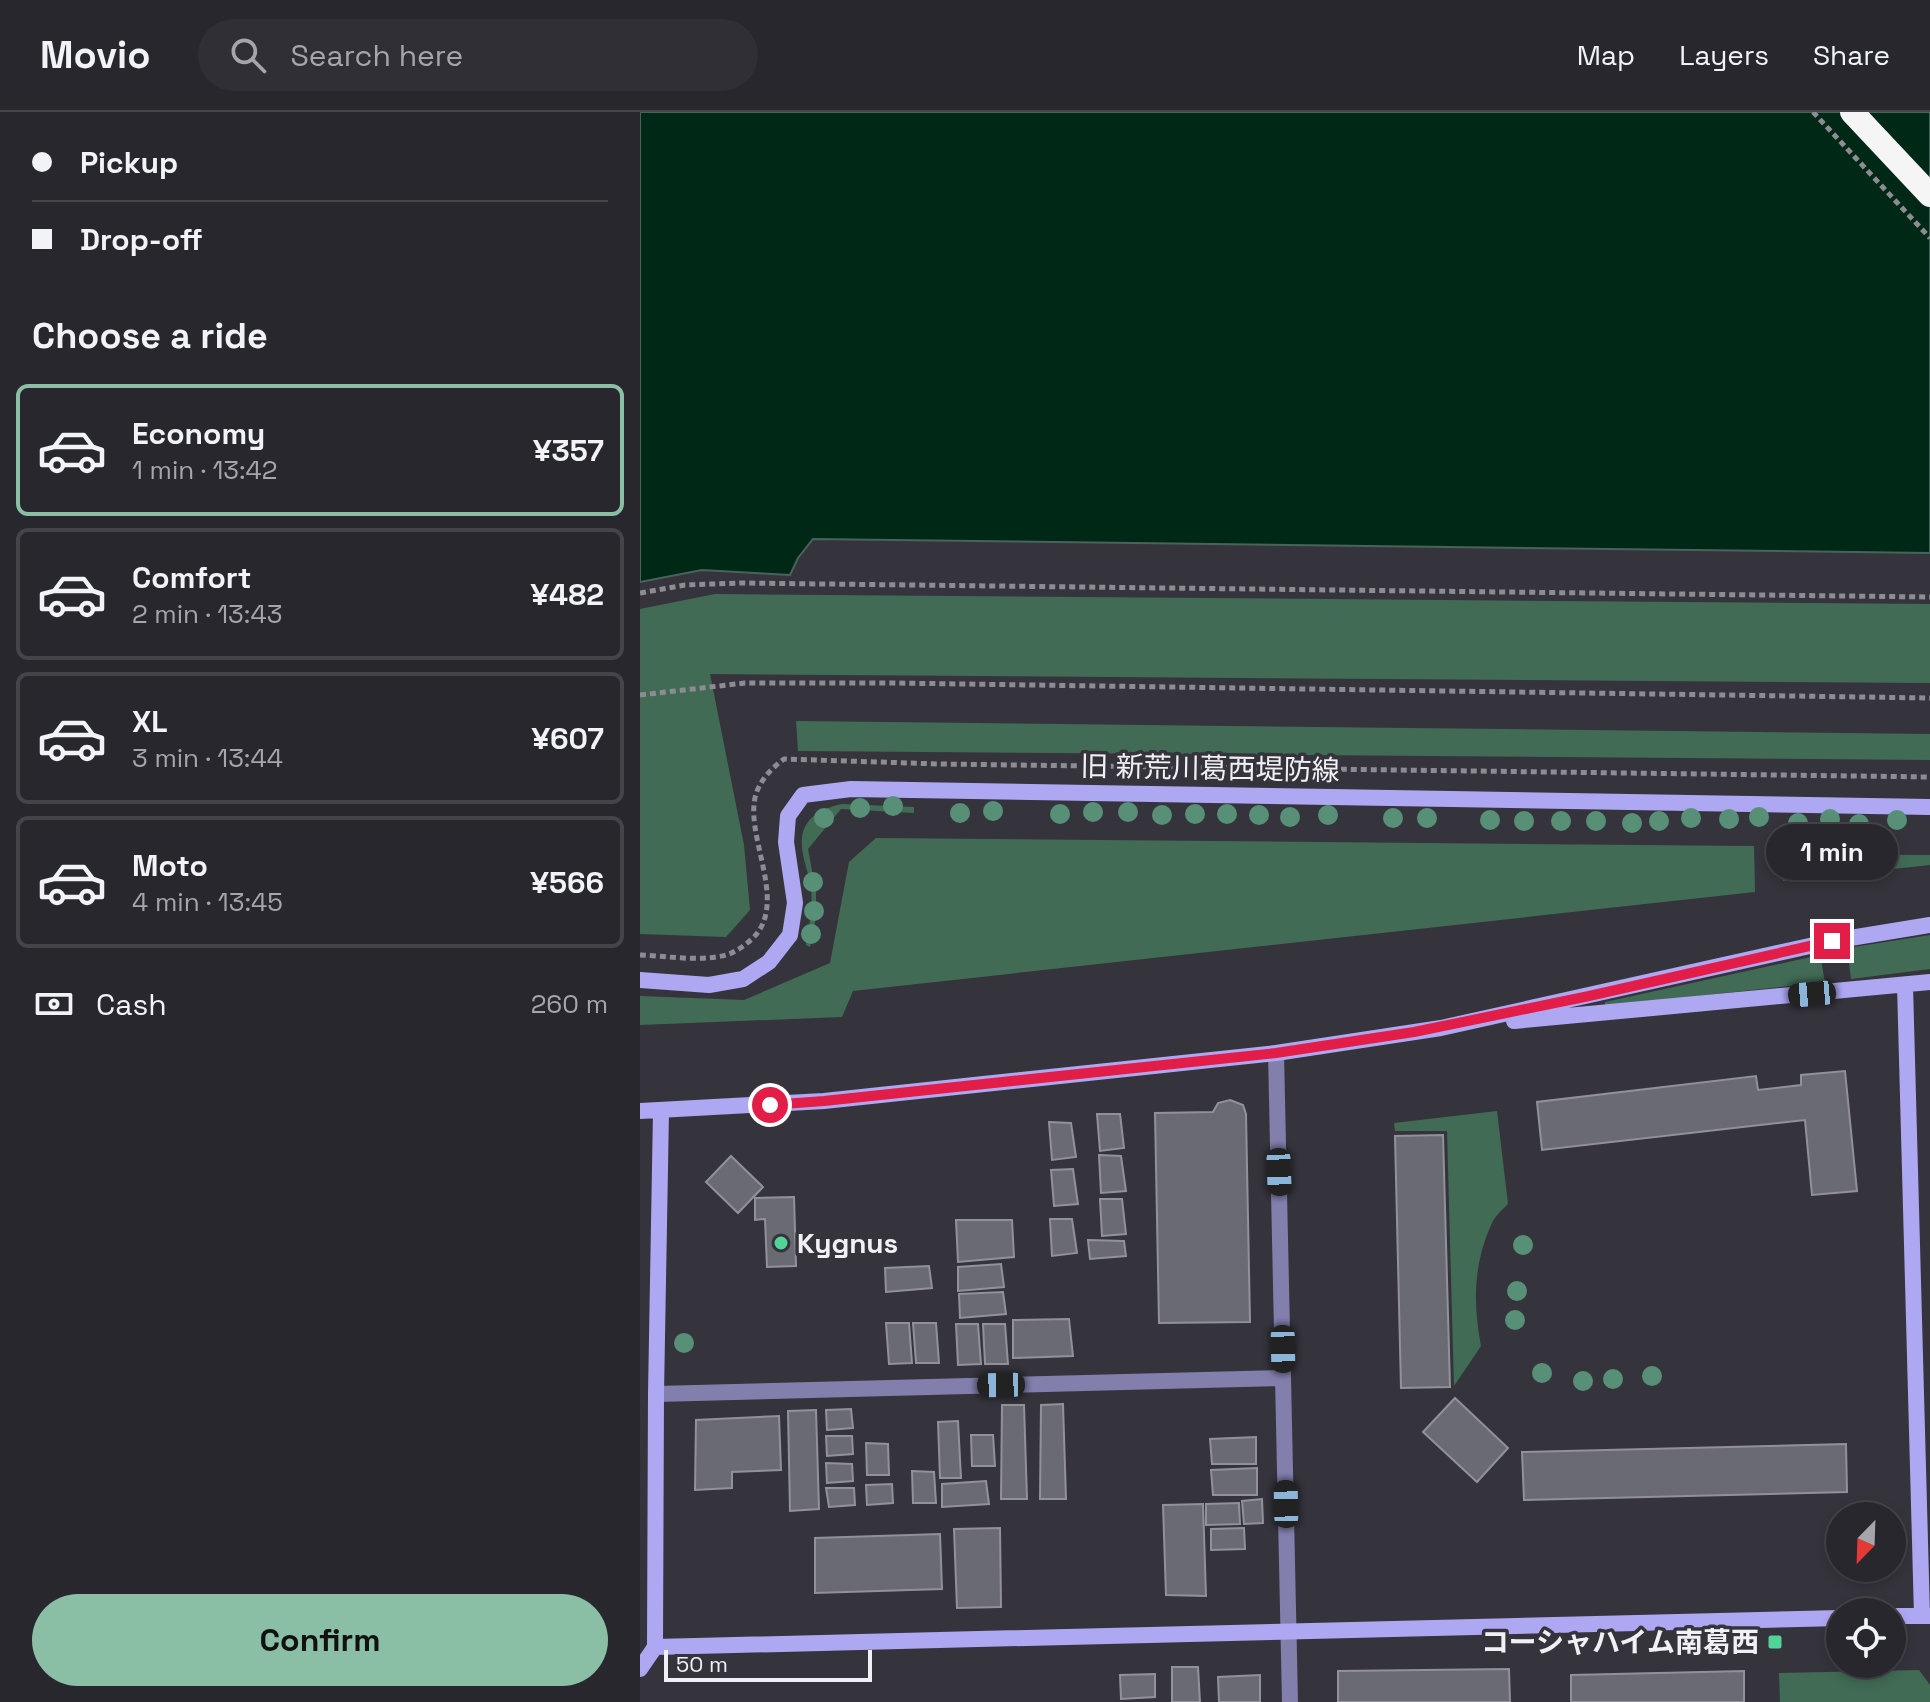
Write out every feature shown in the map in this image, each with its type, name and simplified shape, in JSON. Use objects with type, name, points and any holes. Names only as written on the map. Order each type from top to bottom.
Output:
[{"type":"highway","points":[[1852,112],[1930,195]]},
{"type":"street","name":"旧 新荒川葛西堤防線","points":[[640,980],[709,985],[743,979],[769,962],[790,935],[795,903],[786,842],[788,816],[803,795],[839,790],[1930,807]]},
{"type":"street","points":[[1441,1028],[1832,941],[1930,925]]},
{"type":"street","points":[[640,1111],[824,1101],[1276,1053],[1441,1028],[1930,982]]},
{"type":"street","points":[[1905,985],[1927,1619],[1906,1617]]},
{"type":"street","points":[[1276,1053],[1290,1702]]},
{"type":"street","points":[[640,1669],[655,1647],[648,1471],[656,1394],[661,1111]]},
{"type":"street","points":[[656,1394],[1283,1378]]},
{"type":"street","points":[[655,1647],[1826,1618]]},
{"type":"path","points":[[1813,112],[1930,238]]},
{"type":"path","points":[[640,593],[685,585],[740,583],[1930,597]]},
{"type":"path","points":[[640,695],[745,683],[789,683],[1930,698]]},
{"type":"shaded area","points":[[640,112],[1930,112],[1930,553],[813,539],[798,558],[790,575],[702,570],[640,582]]},
{"type":"shaded area","points":[[715,594],[1930,604],[1930,683],[710,674],[744,845],[750,910],[726,937],[640,934],[640,609]]},
{"type":"shaded area","points":[[796,721],[1930,734],[1930,760],[798,751]]},
{"type":"shaded area","points":[[842,804],[914,807],[914,813],[841,809],[808,849],[816,892],[816,917],[810,947],[806,945],[811,895],[802,838],[811,819],[828,808]]},
{"type":"shaded area","points":[[876,838],[1754,846],[1755,892],[853,991],[842,1017],[640,1025],[640,996],[744,1000],[830,963],[849,862]]},
{"type":"shaded area","points":[[1780,854],[1930,855],[1930,865],[1783,881]]},
{"type":"shaded area","points":[[1930,935],[1930,969],[1851,979],[1847,948]]},
{"type":"shaded area","points":[[1820,955],[1825,982],[1605,1006],[1605,1002]]},
{"type":"shaded area","points":[[1497,1111],[1508,1204],[1492,1223],[1478,1269],[1476,1299],[1481,1346],[1454,1386],[1447,1131],[1395,1131],[1394,1123]]},
{"type":"shaded area","points":[[1906,1670],[1919,1670],[1930,1685],[1930,1702],[1780,1702],[1779,1673],[1826,1672],[1826,1678],[1906,1678]]},
{"type":"building","points":[[1845,1071],[1857,1191],[1812,1195],[1805,1120],[1542,1150],[1537,1102],[1756,1076],[1758,1090],[1801,1085],[1801,1075]]},
{"type":"building","points":[[1230,1100],[1243,1105],[1246,1114],[1250,1322],[1159,1323],[1155,1113],[1213,1112],[1218,1103]]},
{"type":"building","points":[[1097,1114],[1120,1114],[1124,1148],[1100,1151]]},
{"type":"building","points":[[1049,1122],[1071,1123],[1076,1157],[1052,1160]]},
{"type":"building","points":[[1443,1135],[1450,1387],[1401,1388],[1395,1136]]},
{"type":"building","points":[[1099,1155],[1121,1156],[1126,1191],[1101,1193]]},
{"type":"building","points":[[731,1156],[763,1187],[738,1213],[706,1182]]},
{"type":"building","points":[[1073,1169],[1078,1204],[1054,1206],[1051,1170]]},
{"type":"building","name":"Kygnus","points":[[794,1197],[796,1266],[767,1267],[765,1219],[755,1220],[755,1198]]},
{"type":"building","points":[[1100,1199],[1122,1199],[1126,1234],[1102,1236]]},
{"type":"building","points":[[1050,1219],[1072,1219],[1077,1253],[1052,1256]]},
{"type":"building","points":[[956,1220],[1012,1220],[1014,1257],[958,1262]]},
{"type":"building","points":[[1088,1240],[1124,1241],[1126,1256],[1090,1259]]},
{"type":"building","points":[[1001,1264],[1004,1287],[958,1291],[958,1267]]},
{"type":"building","points":[[929,1266],[932,1288],[886,1292],[885,1268]]},
{"type":"building","points":[[1003,1292],[1006,1314],[960,1318],[959,1294]]},
{"type":"building","points":[[1069,1319],[1073,1356],[1013,1358],[1013,1320]]},
{"type":"building","points":[[886,1323],[909,1323],[912,1363],[889,1364]]},
{"type":"building","points":[[913,1323],[936,1323],[939,1363],[916,1363]]},
{"type":"building","points":[[956,1324],[978,1324],[981,1364],[958,1365]]},
{"type":"building","points":[[983,1324],[1005,1324],[1008,1364],[985,1364]]},
{"type":"building","points":[[1455,1398],[1508,1448],[1477,1482],[1423,1432]]},
{"type":"building","points":[[1063,1404],[1066,1499],[1040,1499],[1041,1405]]},
{"type":"building","points":[[1002,1405],[1024,1405],[1027,1499],[1001,1499]]},
{"type":"building","points":[[851,1409],[853,1428],[827,1430],[826,1410]]},
{"type":"building","points":[[816,1410],[819,1509],[790,1511],[788,1411]]},
{"type":"building","points":[[779,1416],[781,1470],[732,1472],[732,1488],[695,1490],[696,1420]]},
{"type":"building","points":[[958,1421],[961,1478],[940,1478],[938,1422]]},
{"type":"building","points":[[971,1435],[993,1435],[995,1466],[972,1466]]},
{"type":"building","points":[[826,1436],[852,1436],[853,1454],[827,1456]]},
{"type":"building","points":[[1256,1437],[1256,1464],[1212,1464],[1210,1439]]},
{"type":"building","points":[[866,1443],[888,1444],[889,1475],[867,1475]]},
{"type":"building","points":[[1846,1444],[1847,1492],[1524,1500],[1522,1452]]},
{"type":"building","points":[[826,1463],[852,1464],[853,1481],[827,1483]]},
{"type":"building","points":[[1257,1468],[1257,1495],[1213,1495],[1211,1470]]},
{"type":"building","points":[[912,1471],[934,1472],[936,1503],[913,1503]]},
{"type":"building","points":[[986,1481],[989,1504],[942,1507],[942,1484]]},
{"type":"building","points":[[892,1484],[893,1503],[867,1505],[866,1485]]},
{"type":"building","points":[[826,1488],[854,1488],[855,1505],[829,1507]]},
{"type":"building","points":[[1262,1499],[1263,1523],[1244,1524],[1242,1501]]},
{"type":"building","points":[[1239,1503],[1240,1524],[1206,1525],[1206,1504]]},
{"type":"building","points":[[1203,1504],[1206,1596],[1166,1595],[1163,1505]]},
{"type":"building","points":[[1000,1528],[1001,1607],[957,1608],[954,1529]]},
{"type":"building","points":[[1244,1528],[1245,1549],[1211,1550],[1211,1529]]},
{"type":"building","points":[[940,1534],[942,1589],[815,1593],[815,1538]]},
{"type":"building","points":[[1172,1667],[1198,1667],[1200,1702],[1172,1702]]},
{"type":"building","points":[[1509,1669],[1510,1702],[1338,1702],[1338,1671]]},
{"type":"building","points":[[1744,1671],[1744,1702],[1571,1702],[1571,1675]]},
{"type":"building","points":[[1155,1674],[1155,1697],[1121,1699],[1120,1675]]},
{"type":"building","points":[[1260,1675],[1260,1702],[1219,1702],[1218,1677]]},
{"type":"place","name":"Kygnus","points":[[781,1243]]},
{"type":"place","name":"コーシャハイム南葛西","points":[[1775,1642]]},
{"type":"route","points":[[770,1105],[1246,1057],[1331,1045],[1441,1028],[1832,941]]}]
